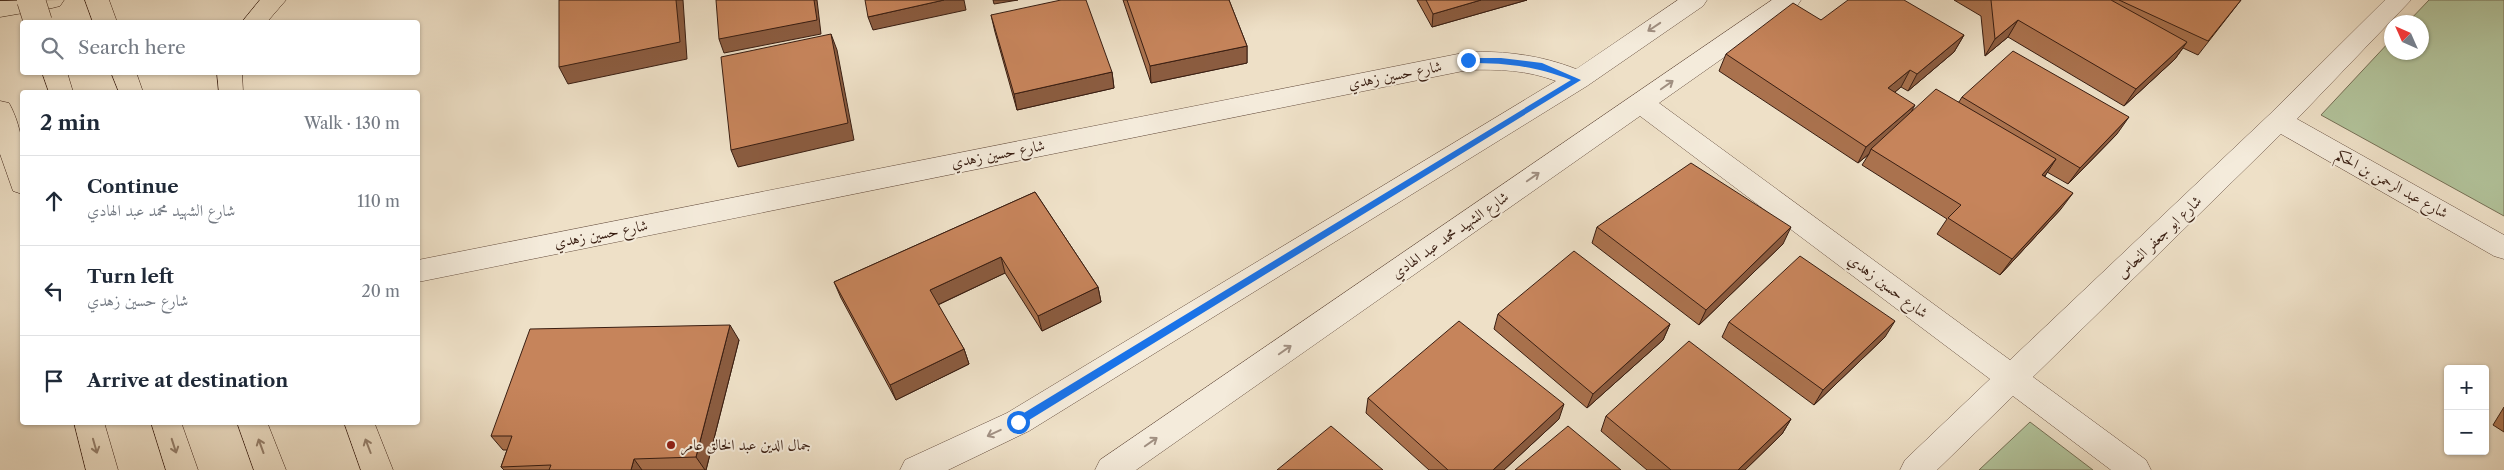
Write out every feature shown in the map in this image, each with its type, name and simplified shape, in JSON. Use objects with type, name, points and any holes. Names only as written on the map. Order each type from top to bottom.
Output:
[{"type":"main road","points":[[31,0],[37,20]]},
{"type":"main road","points":[[0,10],[52,0]]},
{"type":"main road","points":[[97,0],[104,20]]},
{"type":"main road","points":[[256,20],[274,0]]},
{"type":"main road","points":[[55,75],[60,90]]},
{"type":"main road","points":[[125,75],[130,90]]},
{"type":"main road","points":[[230,75],[231,90]]},
{"type":"main road","points":[[0,110],[20,177]]},
{"type":"main road","points":[[89,425],[102,470]]},
{"type":"main road","points":[[167,425],[182,470]]},
{"type":"main road","points":[[253,425],[270,470]]},
{"type":"main road","points":[[360,425],[377,470]]},
{"type":"street","points":[[923,468],[1018,422],[1578,80],[1694,0]]},
{"type":"street","name":"شارع الشهيد محمد عبد الهادي","points":[[1111,470],[1789,0]]},
{"type":"street","name":"شارع ابو جعفر النحاس","points":[[1916,470],[2013,379],[2279,121],[2399,0]]},
{"type":"street","name":"شارع حسين زهدي","points":[[420,271],[1468,60],[1501,60],[1542,66],[1578,80]]},
{"type":"street","name":"شارع حسين زهدي","points":[[1641,103],[2135,470]]},
{"type":"street","name":"شارع عبد الرحمن بن الحكم","points":[[2279,121],[2504,248]]},
{"type":"green space","points":[[2429,0],[2504,0],[2504,216],[2321,115],[2384,48],[2384,60],[2429,60],[2429,15],[2415,15]]},
{"type":"green space","points":[[2030,422],[2093,470],[1979,470]]},
{"type":"building","points":[[559,0],[676,0],[680,42],[559,67]]},
{"type":"building","points":[[716,0],[814,0],[817,20],[719,39]]},
{"type":"building","points":[[865,0],[944,0],[868,17]]},
{"type":"building","points":[[1061,0],[1086,0],[1112,72],[1014,94],[991,15]]},
{"type":"building","points":[[1127,0],[1229,0],[1247,46],[1150,66]]},
{"type":"building","points":[[1426,0],[1481,0],[1433,14]]},
{"type":"building","points":[[1848,0],[1904,0],[1964,35],[1917,74],[1910,70],[1888,88],[1915,105],[1866,147],[1726,54],[1793,3],[1821,20]]},
{"type":"building","points":[[1991,0],[2111,0],[2187,42],[2136,89],[2018,20],[1995,39]]},
{"type":"building","points":[[2119,0],[2241,0],[2208,41]]},
{"type":"building","points":[[831,34],[848,123],[731,150],[721,57]]},
{"type":"building","points":[[2013,51],[2129,117],[2080,168],[1962,97]]},
{"type":"building","points":[[1936,89],[2056,159],[2042,175],[2073,193],[2012,259],[1948,218],[1961,205],[1871,149]]},
{"type":"building","points":[[1691,163],[1791,227],[1706,310],[1597,227]]},
{"type":"building","points":[[1035,192],[1098,287],[1038,316],[1001,257],[930,290],[964,349],[890,385],[834,282]]},
{"type":"building","points":[[1574,251],[1670,324],[1593,394],[1498,314]]},
{"type":"building","points":[[1800,256],[1895,321],[1823,390],[1729,322]]},
{"type":"building","points":[[1459,321],[1564,404],[1493,470],[1448,470],[1368,398]]},
{"type":"building","points":[[730,325],[696,457],[634,459],[631,470],[549,470],[551,465],[501,467],[512,436],[491,436],[530,329]]},
{"type":"building","points":[[1689,341],[1791,419],[1738,470],[1671,470],[1606,416]]},
{"type":"building","points":[[1331,426],[1383,470],[1277,470]]},
{"type":"building","points":[[1568,426],[1621,470],[1515,470]]},
{"type":"place","name":"جمال الدين عبد الخالق عامر","points":[[671,445]]},
{"type":"route","points":[[1018,422],[1578,80],[1542,66],[1501,60],[1468,60]]}]
